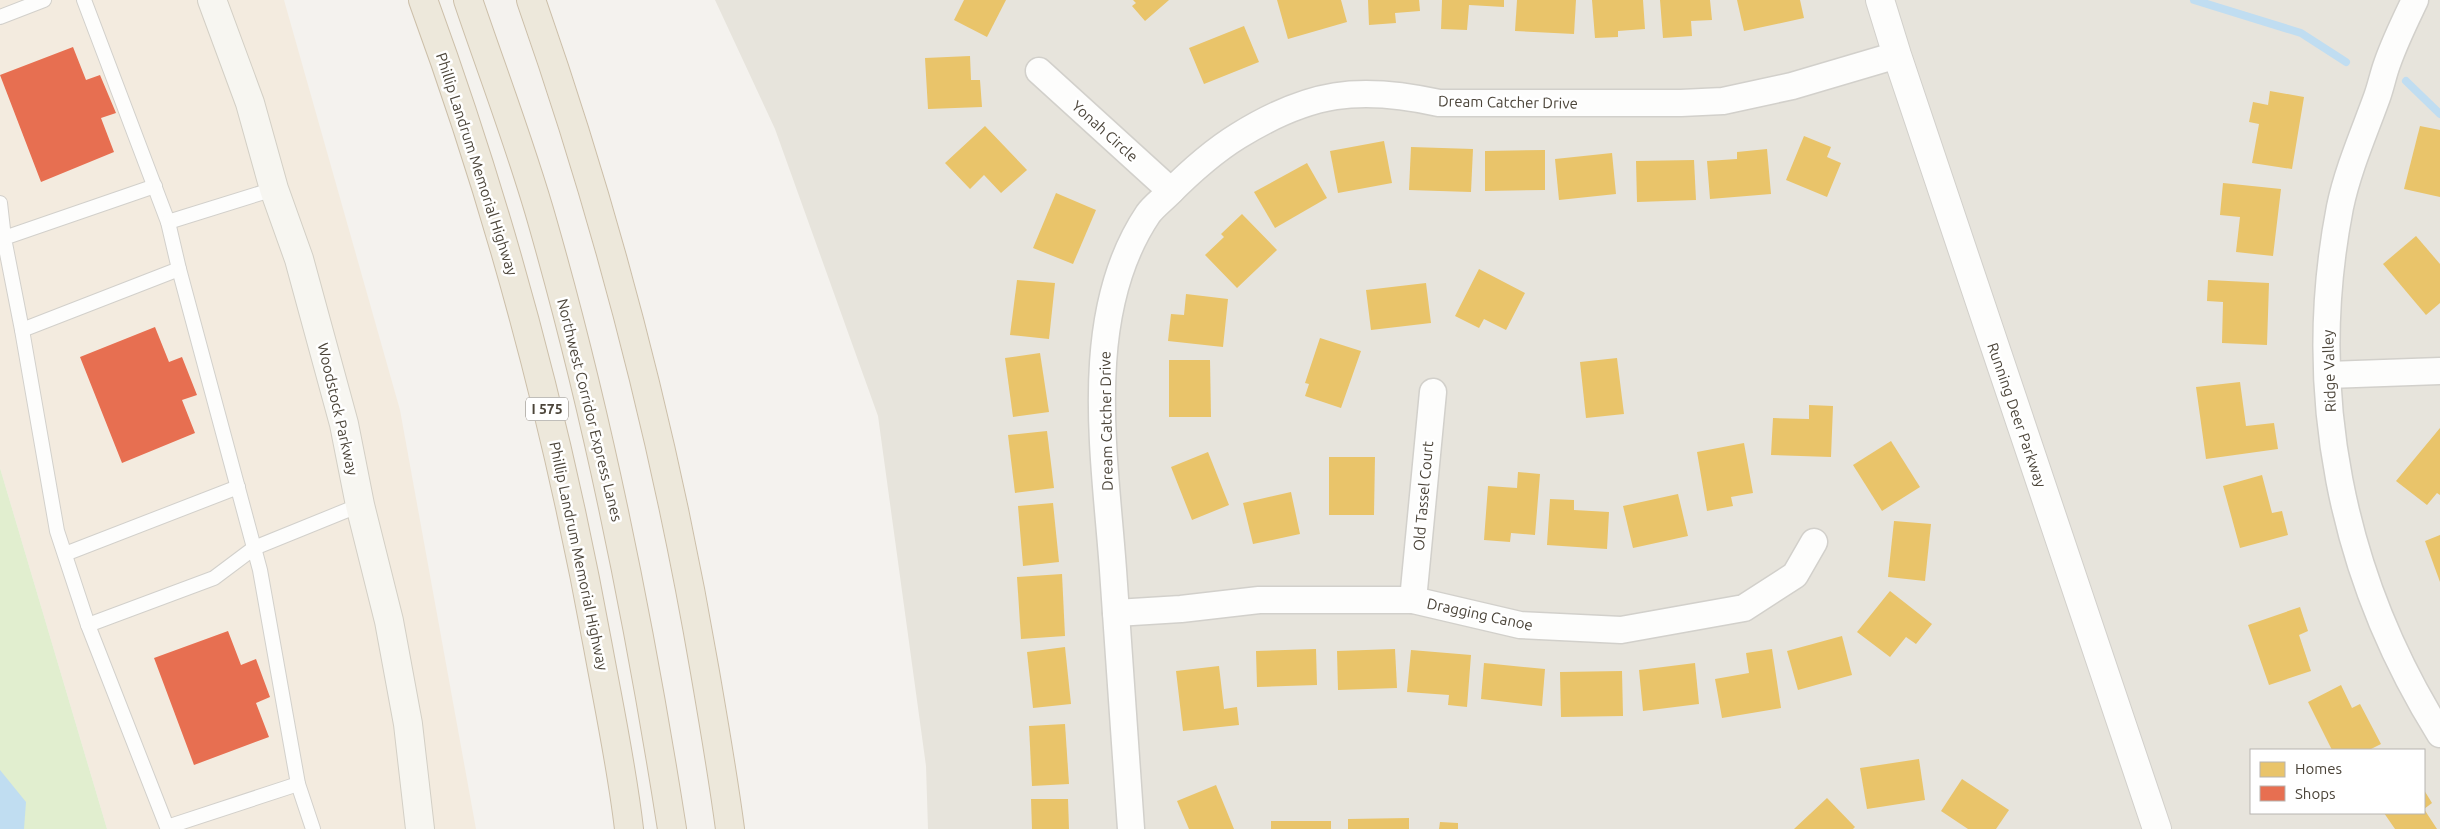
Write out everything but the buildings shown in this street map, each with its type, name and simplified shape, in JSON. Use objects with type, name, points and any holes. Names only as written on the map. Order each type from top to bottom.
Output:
[{"type":"highway","name":"Phillip Landrum Memorial Highway","points":[[423,0],[449,72],[510,266],[551,424],[586,583],[629,829]]},
{"type":"highway","name":"Northwest Corridor Express Lanes","points":[[468,0],[542,222],[584,378],[628,575],[650,690],[672,829]]},
{"type":"highway","points":[[531,0],[576,133],[611,252],[653,413],[693,601],[730,829]]},
{"type":"main road","name":"Woodstock Parkway","points":[[212,0],[250,103],[274,189],[299,259],[344,424],[360,505],[391,631],[408,724],[415,828]]},
{"type":"street","name":"Running Deer Parkway","points":[[1880,0],[1896,55],[2157,829]]},
{"type":"street","name":"Ridge Valley","points":[[2415,0],[2387,64],[2340,206],[2327,314],[2328,375],[2331,424],[2343,506],[2354,545],[2387,636],[2411,686],[2440,734]]},
{"type":"street","name":"Dream Catcher Drive","points":[[1131,829],[1103,425],[1102,354],[1108,317],[1118,281],[1131,246],[1148,213],[1197,166],[1258,124],[1292,107],[1328,96],[1365,93],[1403,95],[1439,103],[1681,103],[1722,100],[1792,86],[1896,55]]},
{"type":"street","name":"Yonah Circle","points":[[1039,71],[1172,191]]},
{"type":"street","points":[[2328,375],[2440,372]]},
{"type":"street","name":"Old Tassel Court","points":[[1413,600],[1433,392]]},
{"type":"street","name":"Dragging Canoe","points":[[1116,613],[1181,609],[1258,600],[1413,600],[1520,625],[1621,630],[1744,608],[1795,575],[1814,542]]},
{"type":"lane","points":[[0,17],[44,0]]},
{"type":"lane","points":[[84,0],[168,222],[260,570],[298,784],[313,829]]},
{"type":"lane","points":[[4,238],[155,186]]},
{"type":"lane","points":[[168,222],[274,189]]},
{"type":"lane","points":[[0,203],[4,238],[57,530],[88,625],[167,828],[298,784]]},
{"type":"lane","points":[[22,330],[180,269]]},
{"type":"lane","points":[[65,554],[238,487]]},
{"type":"lane","points":[[88,625],[214,578],[254,548],[360,505]]},
{"type":"shaded area","points":[[0,0],[284,0],[400,410],[476,829],[107,829],[0,468]]},
{"type":"shaded area","points":[[715,0],[2440,0],[2440,829],[928,829],[926,766],[878,416],[775,129]]},
{"type":"green space","points":[[0,468],[107,829],[0,829]]},
{"type":"water","points":[[0,770],[26,802],[24,829],[0,829]]},
{"type":"waterway","points":[[2194,0],[2301,33],[2346,62]]},
{"type":"waterway","points":[[2406,81],[2440,114]]}]
